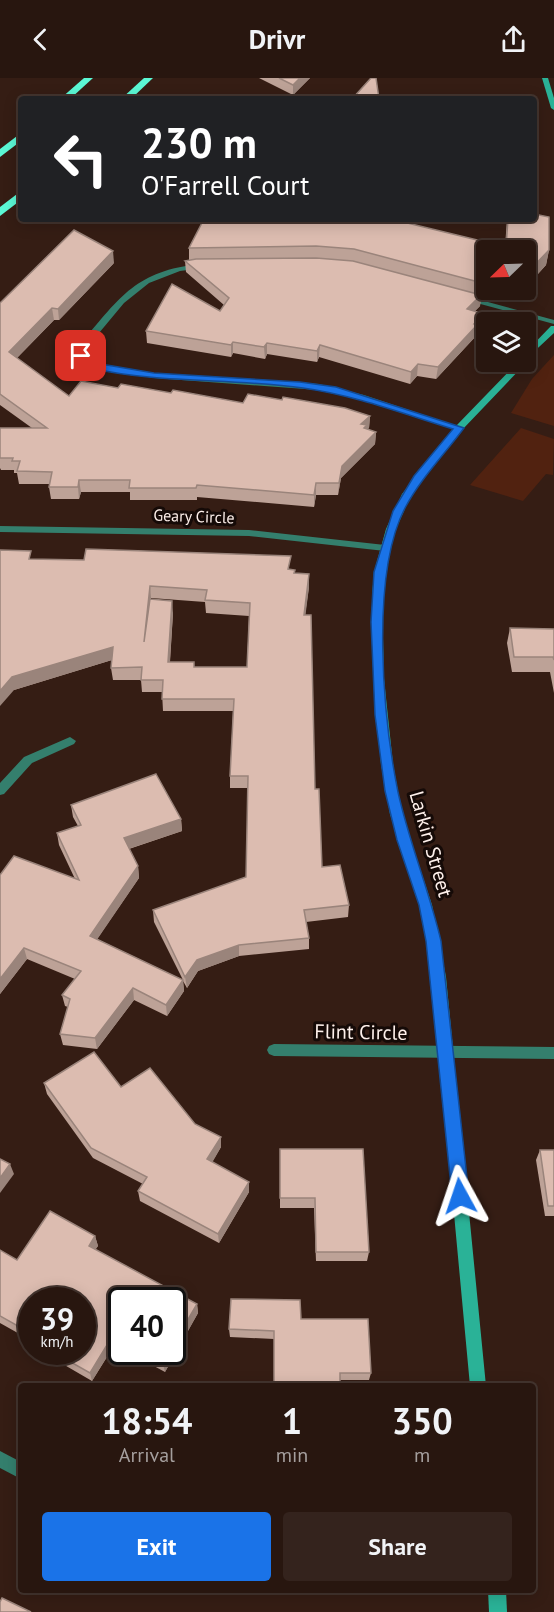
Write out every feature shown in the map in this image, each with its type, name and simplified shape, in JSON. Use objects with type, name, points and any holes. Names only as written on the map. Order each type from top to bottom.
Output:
[{"type":"highway","points":[[68,96],[89,78]]},
{"type":"highway","points":[[129,96],[149,78]]},
{"type":"highway","points":[[0,154],[18,139]]},
{"type":"highway","points":[[0,213],[18,197]]},
{"type":"street","points":[[545,78],[554,108]]},
{"type":"street","points":[[210,265],[173,270],[139,284],[85,344],[81,353],[82,360],[100,367],[154,376],[327,388],[459,428]]},
{"type":"street","points":[[453,293],[554,322]]},
{"type":"street","points":[[536,347],[554,328]]},
{"type":"street","name":"Larkin Street","points":[[478,1383],[447,1053],[434,941],[426,905],[396,814],[386,754],[376,622],[379,572],[398,511],[407,494],[459,428],[512,372]]},
{"type":"street","name":"Geary Circle","points":[[0,528],[249,533],[386,548]]},
{"type":"street","points":[[0,791],[28,760],[70,741]]},
{"type":"street","name":"Flint Circle","points":[[274,1050],[554,1053]]},
{"type":"street","points":[[0,1459],[18,1469]]},
{"type":"street","points":[[497,1593],[498,1612]]},
{"type":"shaded area","points":[[554,355],[554,426],[511,413],[532,379]]},
{"type":"shaded area","points":[[521,428],[554,439],[553,475],[546,474],[523,501],[470,485]]},
{"type":"building","points":[[279,78],[300,78],[293,85]]},
{"type":"building","points":[[371,78],[376,78],[379,96],[355,96]]},
{"type":"building","points":[[537,215],[549,217],[549,250],[536,264],[536,240],[506,240],[508,222],[537,222]]},
{"type":"building","points":[[202,222],[403,222],[477,240],[476,281],[354,249],[316,246],[189,248]]},
{"type":"building","points":[[74,230],[113,251],[58,309],[52,308],[9,352],[69,396],[81,381],[118,388],[121,384],[171,393],[173,390],[243,403],[248,394],[282,400],[283,397],[345,408],[370,416],[361,424],[367,425],[364,428],[376,432],[342,466],[339,483],[316,483],[314,495],[197,485],[196,488],[129,488],[130,480],[79,480],[78,487],[49,487],[52,472],[17,471],[20,461],[12,461],[13,458],[0,458],[0,428],[47,428],[0,394],[0,303]]},
{"type":"building","points":[[316,258],[353,261],[476,294],[476,300],[467,309],[477,312],[474,324],[476,326],[438,367],[418,364],[411,372],[320,345],[317,351],[267,343],[264,347],[233,342],[231,345],[146,331],[172,284],[220,311],[229,298],[185,261]]},
{"type":"building","points":[[86,549],[291,556],[288,569],[295,570],[294,573],[309,574],[304,615],[311,615],[315,789],[319,789],[322,867],[340,865],[349,905],[304,910],[309,938],[239,945],[197,960],[185,977],[153,910],[246,877],[248,776],[230,776],[234,699],[162,699],[163,680],[141,680],[142,667],[111,668],[113,647],[12,677],[0,691],[0,550],[31,551],[29,559],[84,560]],"holes":[[[150,586],[207,590],[205,600],[250,603],[247,667],[194,667],[194,662],[168,662],[172,601],[150,599],[144,642]]]},
{"type":"building","points":[[510,628],[554,629],[554,660],[553,657],[514,657]]},
{"type":"building","points":[[156,774],[181,819],[124,838],[138,866],[90,936],[183,980],[166,1005],[133,988],[95,1038],[60,1034],[70,999],[62,995],[81,971],[24,948],[0,979],[0,875],[14,856],[79,880],[57,833],[81,825],[71,805]]},
{"type":"building","points":[[94,1052],[121,1087],[150,1068],[195,1124],[221,1137],[207,1159],[249,1182],[218,1234],[138,1191],[147,1177],[91,1148],[44,1083]]},
{"type":"building","points":[[280,1149],[363,1149],[369,1252],[316,1252],[315,1198],[280,1198]]},
{"type":"building","points":[[540,1150],[554,1150],[554,1206],[548,1206]]},
{"type":"building","points":[[0,1159],[10,1164],[0,1178]]},
{"type":"building","points":[[50,1211],[95,1236],[89,1246],[165,1287],[108,1287],[108,1343],[96,1363],[96,1287],[18,1287],[18,1326],[0,1316],[0,1250],[17,1260]]},
{"type":"building","points":[[186,1298],[197,1304],[186,1323]]},
{"type":"building","points":[[231,1299],[300,1300],[301,1319],[368,1319],[371,1373],[340,1373],[340,1383],[274,1383],[274,1331],[229,1329]]},
{"type":"building","points":[[76,1365],[95,1365],[90,1373]]},
{"type":"building","points":[[2,1598],[31,1612],[0,1612]]},
{"type":"route","points":[[81,356],[82,360],[93,366],[154,376],[300,385],[336,390],[459,428],[418,478],[398,511],[379,572],[376,622],[381,715],[396,814],[426,905],[434,941],[460,1196]]}]
